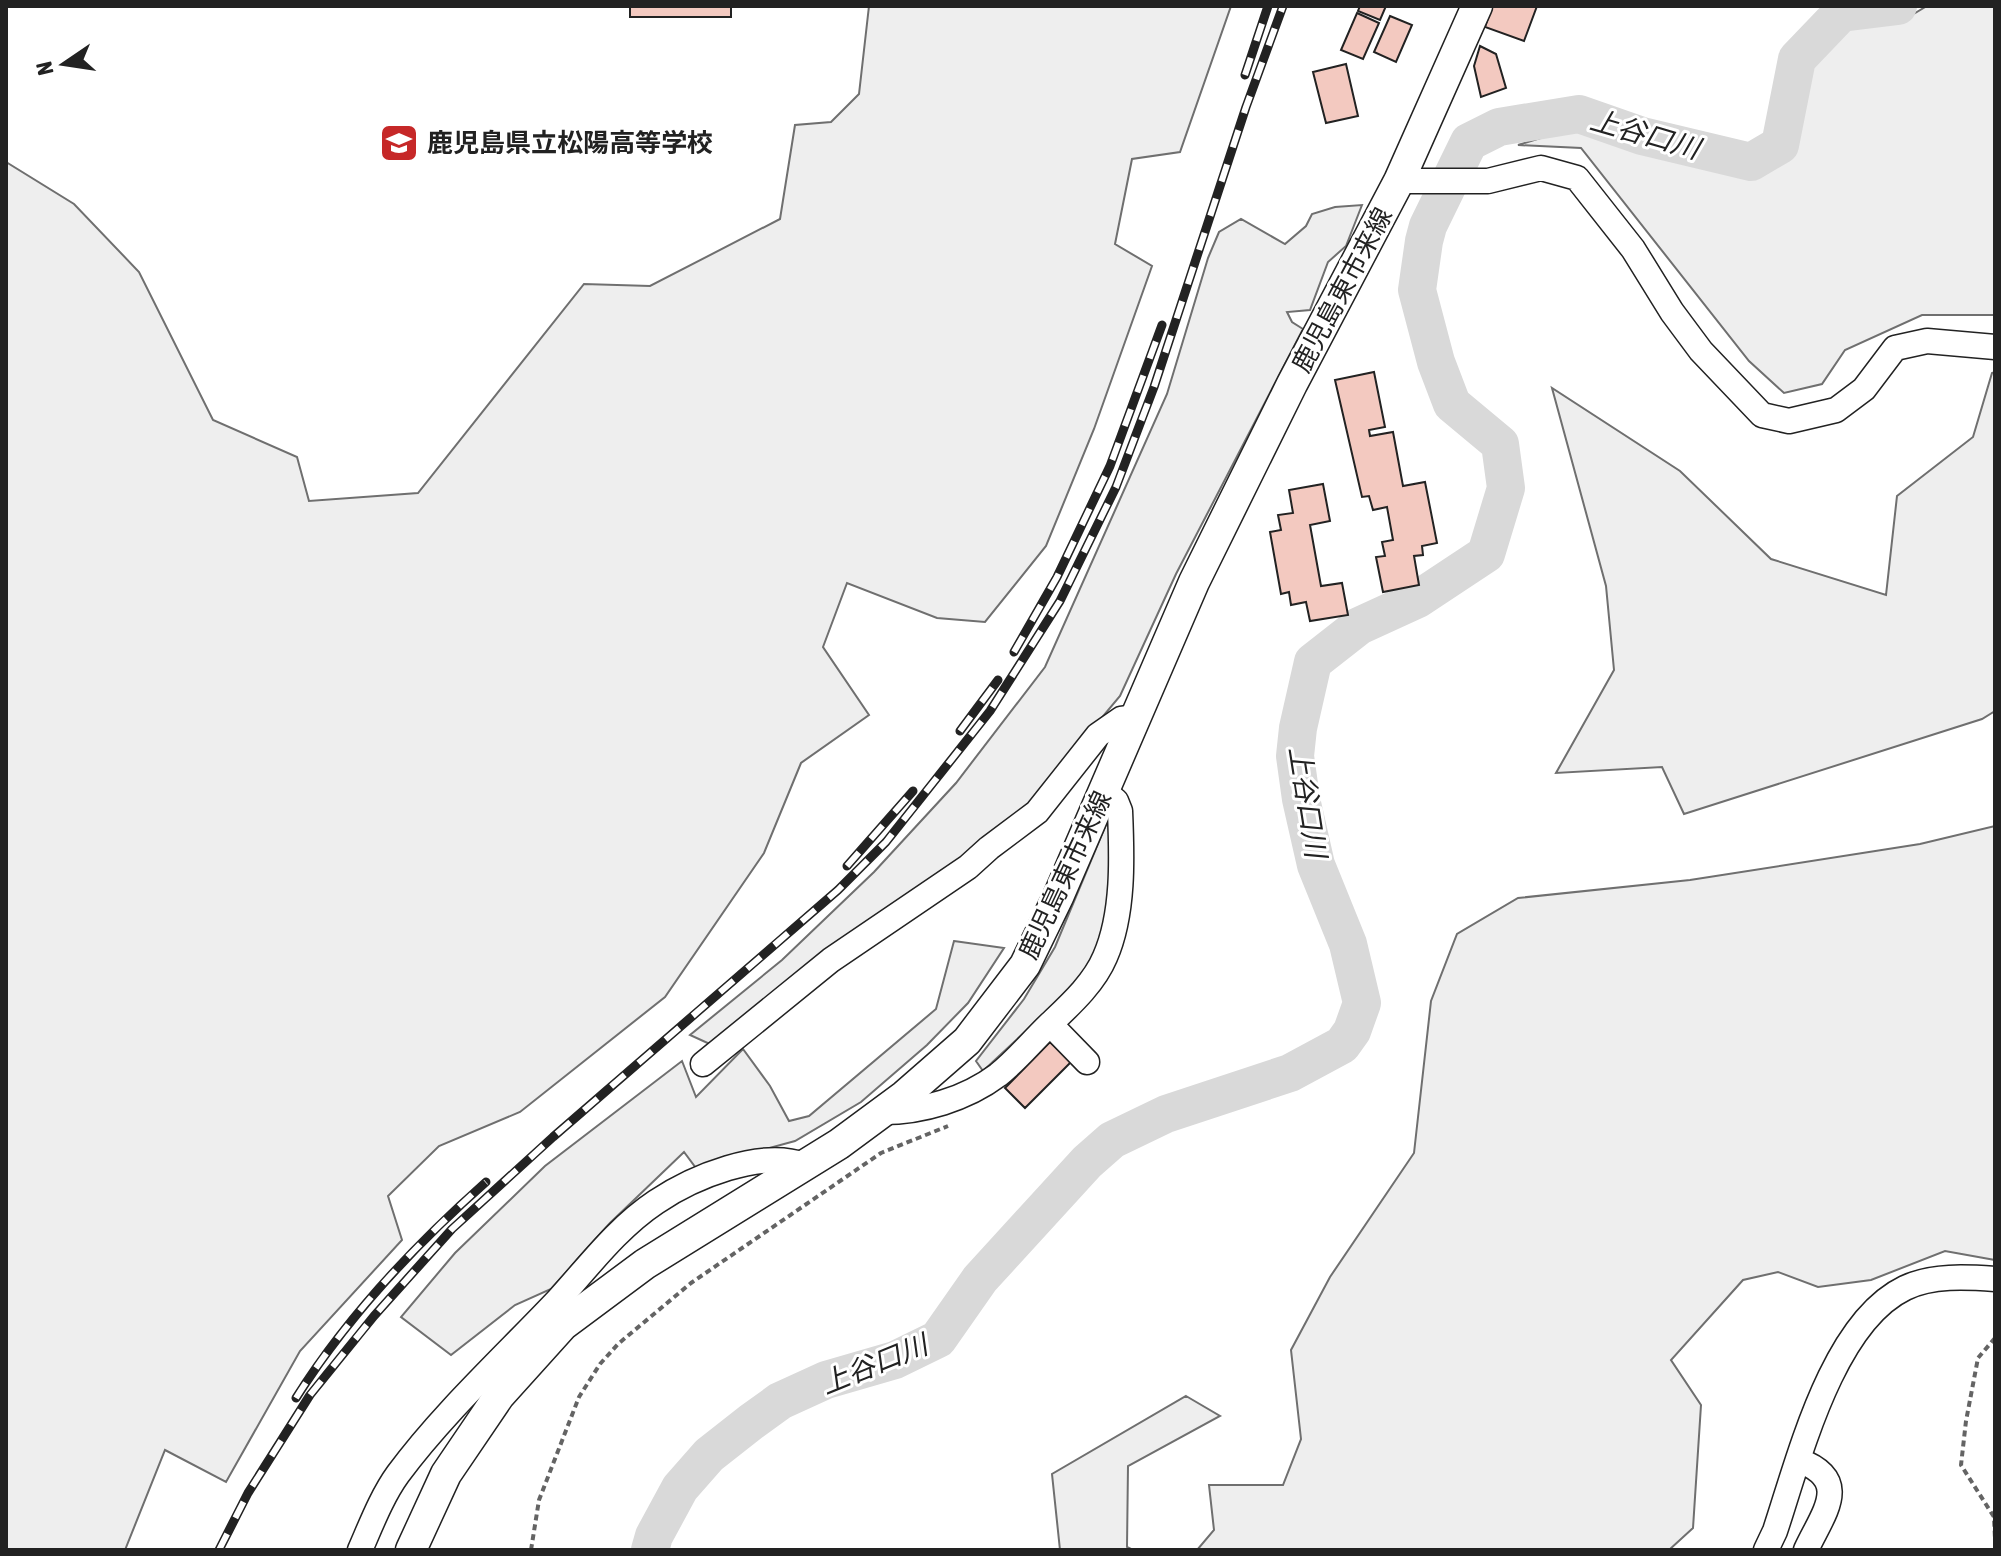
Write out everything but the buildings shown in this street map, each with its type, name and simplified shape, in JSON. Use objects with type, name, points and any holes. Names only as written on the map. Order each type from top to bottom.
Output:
[{"type":"main road","name":"鹿児島東市来線","points":[[411,1550],[446,1474],[499,1396],[563,1325],[645,1264],[883,1112],[967,1041],[1025,965],[1194,582],[1292,384],[1399,181],[1477,6]]},
{"type":"street","points":[[1399,181],[1488,181],[1541,168],[1577,178],[1633,249],[1672,312],[1701,351],[1762,415],[1789,421],[1836,410],[1864,389],[1895,348],[1927,341],[1995,347]]},
{"type":"street","points":[[703,1064],[831,960],[968,867],[1037,812],[1098,735],[1121,719],[1136,717]]},
{"type":"street","points":[[883,1112],[929,1107],[998,1075],[1094,977],[1112,937],[1119,882],[1120,811],[1116,801],[1104,791]]},
{"type":"street","points":[[1050,1024],[1087,1062]]},
{"type":"street","points":[[360,1550],[397,1475],[621,1228],[657,1201],[739,1165],[770,1159],[804,1165]]},
{"type":"street","points":[[1766,1550],[1826,1385],[1854,1333],[1871,1311],[1905,1287],[1955,1276],[1995,1279]]},
{"type":"street","points":[[1798,1460],[1824,1474],[1831,1492],[1829,1504],[1806,1550]]},
{"type":"path","points":[[531,1550],[539,1500],[579,1397],[600,1364],[618,1344],[682,1290],[881,1153],[961,1121],[969,1114],[967,1092]]},
{"type":"path","points":[[1995,1338],[1978,1358],[1961,1465],[1994,1517],[1995,1539]]},
{"type":"shaded area","points":[[869,6],[1231,6],[1180,152],[1132,159],[1115,244],[1152,266],[1094,429],[1046,546],[985,622],[937,618],[847,583],[823,647],[869,715],[801,763],[764,853],[665,997],[520,1112],[439,1146],[388,1196],[402,1240],[300,1351],[226,1482],[165,1450],[125,1550],[6,1550],[6,162],[74,204],[139,272],[213,420],[297,457],[309,501],[418,493],[584,284],[650,286],[780,219],[795,125],[831,122],[859,94]]},
{"type":"shaded area","points":[[1927,6],[1995,6],[1995,315],[1922,315],[1845,350],[1822,384],[1784,393],[1749,361],[1581,148],[1518,145],[1576,127],[1754,175],[1787,155],[1805,66],[1842,28],[1910,16]]},
{"type":"shaded area","points":[[1362,205],[1346,246],[1328,262],[1310,310],[1287,312],[1292,322],[1303,329],[1176,574],[1120,696],[1033,800],[1001,828],[712,1045],[690,1035],[782,960],[874,872],[956,783],[1045,667],[1167,394],[1208,258],[1219,232],[1241,219],[1285,244],[1306,226],[1312,214],[1335,207]]},
{"type":"shaded area","points":[[1995,372],[1995,711],[1982,719],[1684,814],[1662,767],[1556,773],[1614,670],[1606,586],[1552,388],[1680,471],[1771,559],[1886,595],[1897,496],[1973,437],[1992,373]]},
{"type":"shaded area","points":[[1110,815],[1110,895],[1100,941],[1090,967],[1074,986],[983,1071],[976,1061],[1024,999],[1055,947]]},
{"type":"shaded area","points":[[1995,826],[1995,1260],[1945,1251],[1871,1280],[1818,1287],[1778,1272],[1743,1280],[1671,1360],[1701,1405],[1693,1528],[1669,1550],[1197,1550],[1214,1530],[1209,1485],[1283,1485],[1301,1439],[1291,1350],[1330,1277],[1414,1153],[1431,1001],[1457,934],[1518,898],[1690,880],[1920,844]]},
{"type":"shaded area","points":[[954,941],[1004,948],[968,1003],[927,1045],[861,1102],[795,1141],[696,1168],[684,1152],[610,1223],[551,1289],[515,1305],[451,1355],[401,1317],[455,1253],[545,1166],[682,1061],[696,1097],[743,1049],[770,1086],[789,1121],[809,1116],[936,1009]]},
{"type":"shaded area","points":[[1186,1396],[1220,1416],[1128,1466],[1127,1547],[1133,1550],[1060,1550],[1052,1474]]},
{"type":"waterway","name":"上谷口川","points":[[650,1550],[654,1536],[680,1488],[709,1455],[751,1422],[780,1401],[826,1380],[895,1360],[938,1339],[980,1279],[1087,1162],[1112,1140],[1166,1114],[1290,1073],[1342,1045],[1352,1031],[1362,1003],[1348,944],[1316,865],[1295,756],[1298,728],[1313,662],[1359,626],[1418,599],[1486,554],[1506,488],[1500,444],[1452,404],[1436,362],[1417,290],[1428,226],[1469,142],[1499,127],[1579,114],[1642,136],[1751,162],[1780,145],[1797,59],[1841,13],[1898,6]]},
{"type":"railway","points":[[1245,75],[1268,6]]},
{"type":"railway","points":[[219,1550],[248,1493],[310,1395],[374,1316],[452,1229],[553,1137],[838,890],[886,842],[990,711],[1060,601],[1116,487],[1154,387],[1246,107],[1283,6]]},
{"type":"railway","points":[[1014,652],[1057,577],[1110,466],[1162,325]]},
{"type":"railway","points":[[960,731],[998,680]]},
{"type":"railway","points":[[847,866],[913,791]]},
{"type":"railway","points":[[296,1398],[337,1339],[384,1283],[486,1182]]},
{"type":"place","name":"鹿児島県立松陽高等学校","points":[[399,143]]}]
